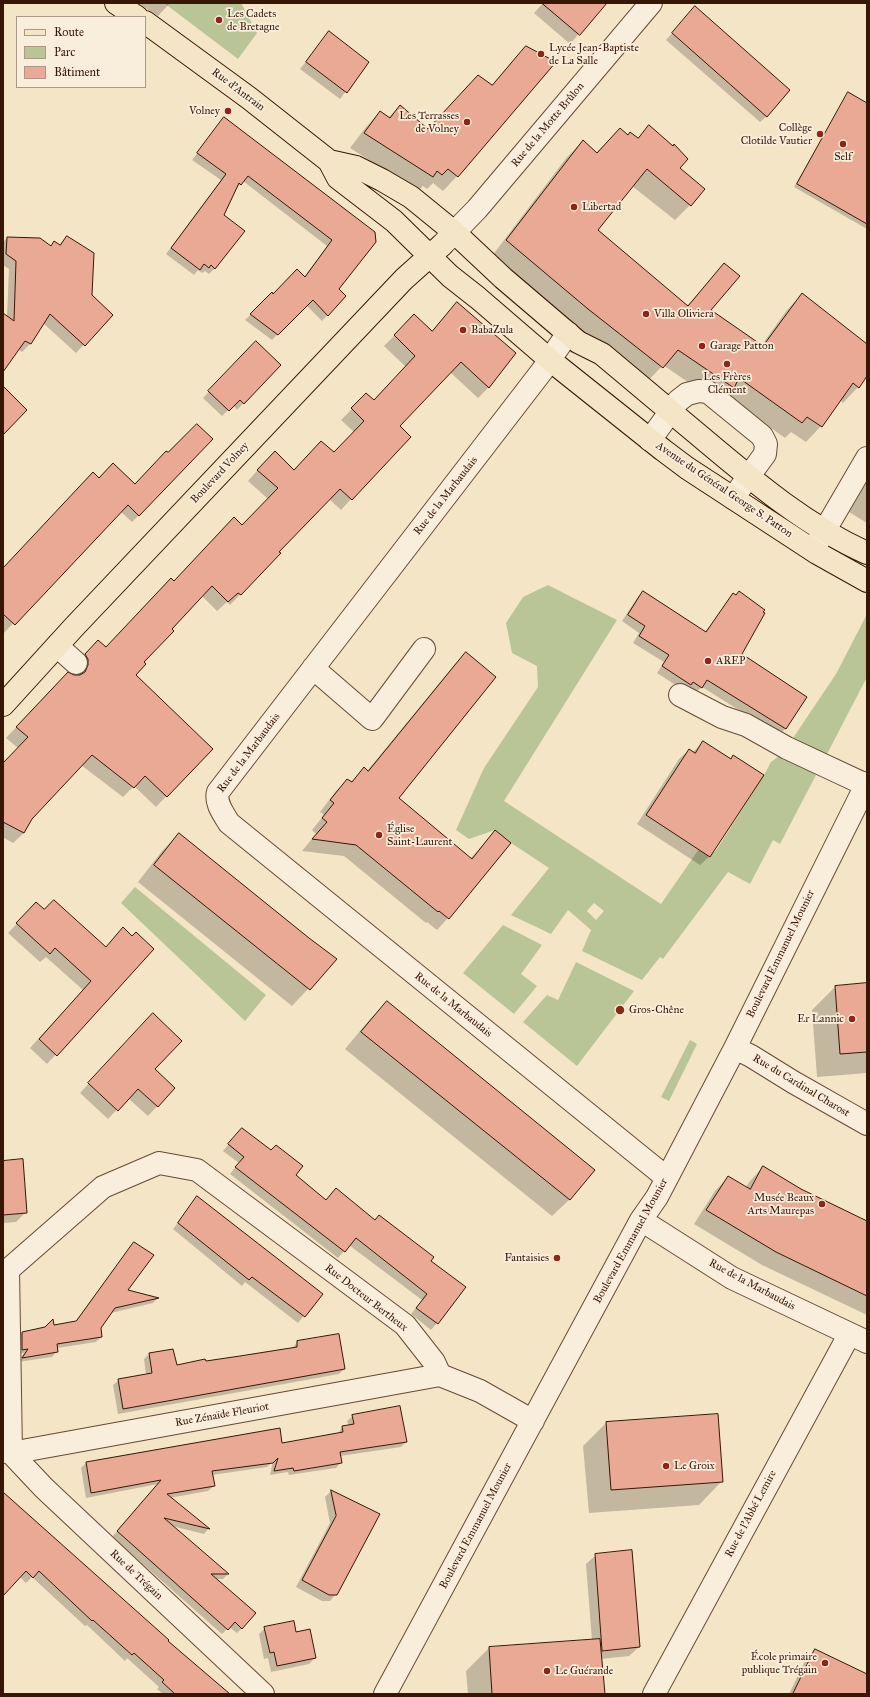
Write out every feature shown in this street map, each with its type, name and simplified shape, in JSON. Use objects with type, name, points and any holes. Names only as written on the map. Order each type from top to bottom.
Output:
[{"type":"main road","points":[[116,3],[136,16]]},
{"type":"main road","name":"Rue d'Antrain","points":[[146,23],[231,84],[329,161],[338,178],[394,221],[442,244]]},
{"type":"main road","name":"Rue d'Antrain","points":[[329,161],[356,167],[411,197],[442,244]]},
{"type":"main road","points":[[442,244],[500,275],[578,342],[602,354],[670,410]]},
{"type":"main road","name":"Avenue du Général George S. Patton","points":[[442,244],[450,276],[550,360],[650,440],[688,468],[813,550],[867,581]]},
{"type":"main road","name":"Boulevard Volney","points":[[3,705],[404,279],[442,244]]},
{"type":"main road","name":"Avenue du Général George S. Patton","points":[[670,410],[748,477],[798,514],[824,531],[867,553]]},
{"type":"street","name":"Rue de la Motte Brûlon","points":[[442,244],[477,210],[651,3]]},
{"type":"street","name":"Rue de la Marbaudais","points":[[568,333],[550,360],[218,792],[217,797],[219,806],[229,823],[667,1178]]},
{"type":"street","points":[[650,440],[670,410],[678,401],[687,394],[699,391],[708,392],[762,436],[766,444],[765,454],[733,498]]},
{"type":"street","points":[[813,550],[867,458]]},
{"type":"street","points":[[57,646],[76,664]]},
{"type":"street","points":[[313,668],[372,719],[424,649]]},
{"type":"street","points":[[680,695],[722,717],[746,725],[788,748],[866,784]]},
{"type":"street","name":"Boulevard Emmanuel Mounier","points":[[385,1694],[641,1220],[657,1197],[735,1048],[866,784]]},
{"type":"street","name":"Rue du Cardinal Charost","points":[[735,1048],[867,1124]]},
{"type":"street","name":"Rue Docteur Bertheux","points":[[7,1452],[8,1270],[103,1187],[159,1163],[197,1170],[405,1325],[434,1362],[440,1375]]},
{"type":"street","name":"Rue de la Marbaudais","points":[[641,1220],[732,1278],[858,1338]]},
{"type":"street","name":"Rue de l'Abbé Lemire","points":[[654,1694],[858,1338]]},
{"type":"street","points":[[440,1375],[480,1391],[533,1421]]},
{"type":"street","name":"Rue Zénaïde Fleuriot","points":[[7,1452],[440,1375]]},
{"type":"street","name":"Rue de Trégain","points":[[7,1452],[263,1694]]},
{"type":"green space","name":"Les Cadets de Bretagne","points":[[164,3],[241,3],[257,33],[238,59]]},
{"type":"green space","points":[[548,585],[617,620],[504,801],[661,904],[699,849],[710,856],[717,849],[771,762],[783,753],[816,775],[780,844],[773,840],[750,884],[728,872],[663,959],[660,957],[642,980],[582,951],[591,930],[568,910],[551,934],[511,915],[549,868],[511,843],[495,830],[469,839],[456,830],[484,768],[538,687],[537,666],[512,653],[506,623],[523,597]],"holes":[[[594,903],[604,911],[596,920],[587,911]]]},
{"type":"green space","points":[[866,616],[867,677],[826,756],[793,738],[836,674]]},
{"type":"green space","points":[[135,887],[266,995],[245,1021],[121,903]]},
{"type":"green space","points":[[503,925],[542,945],[521,974],[537,986],[514,1014],[463,973]]},
{"type":"green space","points":[[576,962],[634,991],[577,1066],[523,1022],[547,995],[558,1000]]},
{"type":"green space","points":[[690,1040],[697,1044],[669,1101],[661,1097]]},
{"type":"building","points":[[542,3],[607,3],[580,35]]},
{"type":"building","points":[[695,6],[790,90],[767,117],[672,33]]},
{"type":"building","points":[[329,31],[369,62],[347,93],[306,62]]},
{"type":"building","name":"Les Terrasses de Volney","points":[[526,46],[556,62],[458,177],[448,169],[442,175],[437,171],[433,177],[364,133],[380,111],[390,118],[400,105],[428,129],[478,75],[492,85]]},
{"type":"building","name":"Self","points":[[848,92],[867,103],[867,224],[797,184]]},
{"type":"building","points":[[224,117],[375,232],[376,242],[339,289],[346,296],[328,316],[313,300],[278,335],[250,314],[272,292],[273,294],[297,269],[305,277],[332,240],[248,176],[241,185],[239,183],[224,215],[245,231],[215,269],[211,265],[209,268],[204,264],[200,270],[171,248],[226,174],[197,153]]},
{"type":"building","points":[[649,125],[673,146],[674,144],[688,159],[680,168],[705,189],[691,206],[647,169],[598,230],[688,306],[724,263],[740,276],[711,310],[763,346],[802,293],[867,344],[867,376],[859,388],[853,383],[822,427],[807,417],[802,423],[739,378],[734,388],[678,350],[663,368],[588,309],[506,240],[583,140],[597,153],[620,128],[628,135],[630,132],[638,138]]},
{"type":"building","points":[[67,236],[94,253],[92,295],[113,315],[85,346],[50,314],[31,344],[25,341],[3,372],[3,313],[14,321],[16,261],[6,254],[7,237],[40,238],[51,246],[54,241],[60,245]]},
{"type":"building","points":[[457,302],[516,353],[489,388],[461,362],[400,426],[411,437],[352,500],[340,489],[279,552],[281,553],[241,595],[238,593],[228,602],[212,586],[172,629],[174,631],[144,662],[146,664],[136,675],[213,749],[167,797],[145,776],[134,788],[92,755],[32,819],[24,833],[3,822],[3,763],[28,737],[16,727],[68,672],[74,675],[80,675],[85,672],[88,665],[88,659],[85,654],[98,640],[106,647],[171,578],[174,581],[234,517],[242,525],[278,488],[257,470],[275,451],[294,470],[321,441],[334,452],[364,421],[351,408],[366,393],[374,400],[415,356],[394,335],[414,314],[432,331]]},
{"type":"building","points":[[256,341],[281,365],[244,404],[240,400],[229,411],[208,391]]},
{"type":"building","points":[[3,386],[27,410],[3,435]]},
{"type":"building","points":[[197,424],[213,439],[139,516],[128,505],[15,625],[3,614],[3,568],[93,472],[99,478],[113,463],[135,484],[166,451],[168,452]]},
{"type":"building","name":"AREP","points":[[643,591],[706,632],[733,593],[736,595],[739,591],[765,610],[763,612],[765,613],[742,654],[807,697],[786,729],[707,680],[702,688],[693,682],[691,685],[662,666],[669,655],[639,636],[645,626],[628,615]]},
{"type":"building","name":"Église Saint-Laurent","points":[[466,652],[496,677],[399,798],[472,859],[495,830],[511,843],[449,919],[439,911],[438,912],[356,845],[312,839],[327,822],[322,818],[334,803],[330,800],[347,779],[352,782],[364,767],[368,771]]},
{"type":"building","points":[[703,741],[731,759],[733,755],[764,775],[710,857],[646,815],[689,749],[695,753]]},
{"type":"building","points":[[179,833],[337,959],[310,990],[154,865]]},
{"type":"building","points":[[54,900],[106,947],[123,927],[132,936],[136,932],[154,949],[57,1056],[39,1039],[91,981],[55,948],[50,954],[16,923],[36,902],[44,909]]},
{"type":"building","name":"Er Lannic","points":[[867,983],[867,1052],[840,1054],[835,986]]},
{"type":"building","points":[[387,1001],[595,1170],[570,1200],[361,1032]]},
{"type":"building","points":[[153,1013],[182,1041],[155,1069],[175,1088],[158,1107],[138,1089],[118,1111],[88,1083]]},
{"type":"building","points":[[242,1128],[271,1150],[276,1145],[303,1166],[296,1175],[326,1200],[336,1188],[375,1220],[379,1215],[434,1257],[431,1261],[466,1287],[438,1324],[416,1308],[427,1294],[356,1238],[345,1252],[235,1167],[244,1157],[228,1144]]},
{"type":"building","points":[[23,1159],[27,1213],[3,1215],[3,1161]]},
{"type":"building","points":[[763,1166],[801,1189],[867,1221],[867,1296],[776,1252],[706,1210],[728,1176],[750,1189]]},
{"type":"building","points":[[197,1196],[323,1294],[305,1317],[252,1277],[249,1280],[178,1223]]},
{"type":"building","points":[[134,1242],[154,1255],[128,1290],[159,1298],[115,1308],[101,1328],[102,1337],[57,1344],[58,1352],[22,1358],[28,1349],[22,1350],[22,1332],[45,1327],[53,1319],[54,1325],[76,1321]]},
{"type":"building","points":[[339,1334],[345,1369],[123,1409],[118,1379],[152,1373],[149,1353],[173,1349],[177,1365],[205,1359],[206,1361],[297,1347],[297,1341]]},
{"type":"building","points":[[400,1406],[407,1442],[340,1452],[342,1463],[294,1471],[293,1468],[274,1471],[278,1458],[273,1463],[212,1471],[215,1486],[167,1494],[210,1529],[164,1518],[229,1574],[211,1574],[256,1613],[242,1629],[235,1622],[228,1630],[117,1531],[161,1480],[91,1493],[86,1462],[280,1428],[282,1443],[343,1432],[342,1426],[354,1424],[352,1415]]},
{"type":"building","name":"Le Groix","points":[[718,1414],[723,1482],[611,1490],[606,1422]]},
{"type":"building","points":[[331,1490],[380,1514],[337,1595],[329,1595],[302,1580],[336,1516]]},
{"type":"building","points":[[3,1492],[169,1640],[168,1641],[230,1694],[175,1694],[162,1682],[164,1680],[134,1653],[132,1655],[93,1620],[92,1621],[39,1571],[33,1578],[26,1571],[3,1596]]},
{"type":"building","points":[[632,1550],[640,1647],[602,1651],[595,1554]]},
{"type":"building","points":[[294,1621],[296,1632],[310,1629],[316,1658],[277,1666],[274,1652],[270,1653],[264,1627]]},
{"type":"building","name":"Le Guérande","points":[[600,1639],[605,1694],[492,1694],[489,1647]]},
{"type":"building","name":"École primaire publique Trégain","points":[[815,1649],[867,1674],[867,1694],[793,1694]]},
{"type":"place","name":"Les Cadets de Bretagne","points":[[219,20]]},
{"type":"place","name":"Lycée Jean-Baptiste de La Salle","points":[[541,54]]},
{"type":"place","name":"Volney","points":[[228,111]]},
{"type":"place","name":"Les Terrasses de Volney","points":[[467,122]]},
{"type":"place","name":"Collège Clotilde Vautier","points":[[820,134]]},
{"type":"place","name":"Self","points":[[843,144]]},
{"type":"place","name":"Libertad","points":[[574,207]]},
{"type":"place","name":"Villa Oliviera","points":[[646,314]]},
{"type":"place","name":"BabaZula","points":[[463,330]]},
{"type":"place","name":"Garage Patton","points":[[702,346]]},
{"type":"place","name":"Les Frères Clément","points":[[727,364]]},
{"type":"place","name":"AREP","points":[[708,661]]},
{"type":"place","name":"Église Saint-Laurent","points":[[379,835]]},
{"type":"place","name":"Gros-Chêne","points":[[620,1010]]},
{"type":"place","name":"Er Lannic","points":[[852,1019]]},
{"type":"place","name":"Musée Beaux Arts Maurepas","points":[[822,1204]]},
{"type":"place","name":"Fantaisies","points":[[557,1258]]},
{"type":"place","name":"Le Groix","points":[[666,1466]]},
{"type":"place","name":"École primaire publique Trégain","points":[[825,1663]]},
{"type":"place","name":"Le Guérande","points":[[547,1671]]}]
